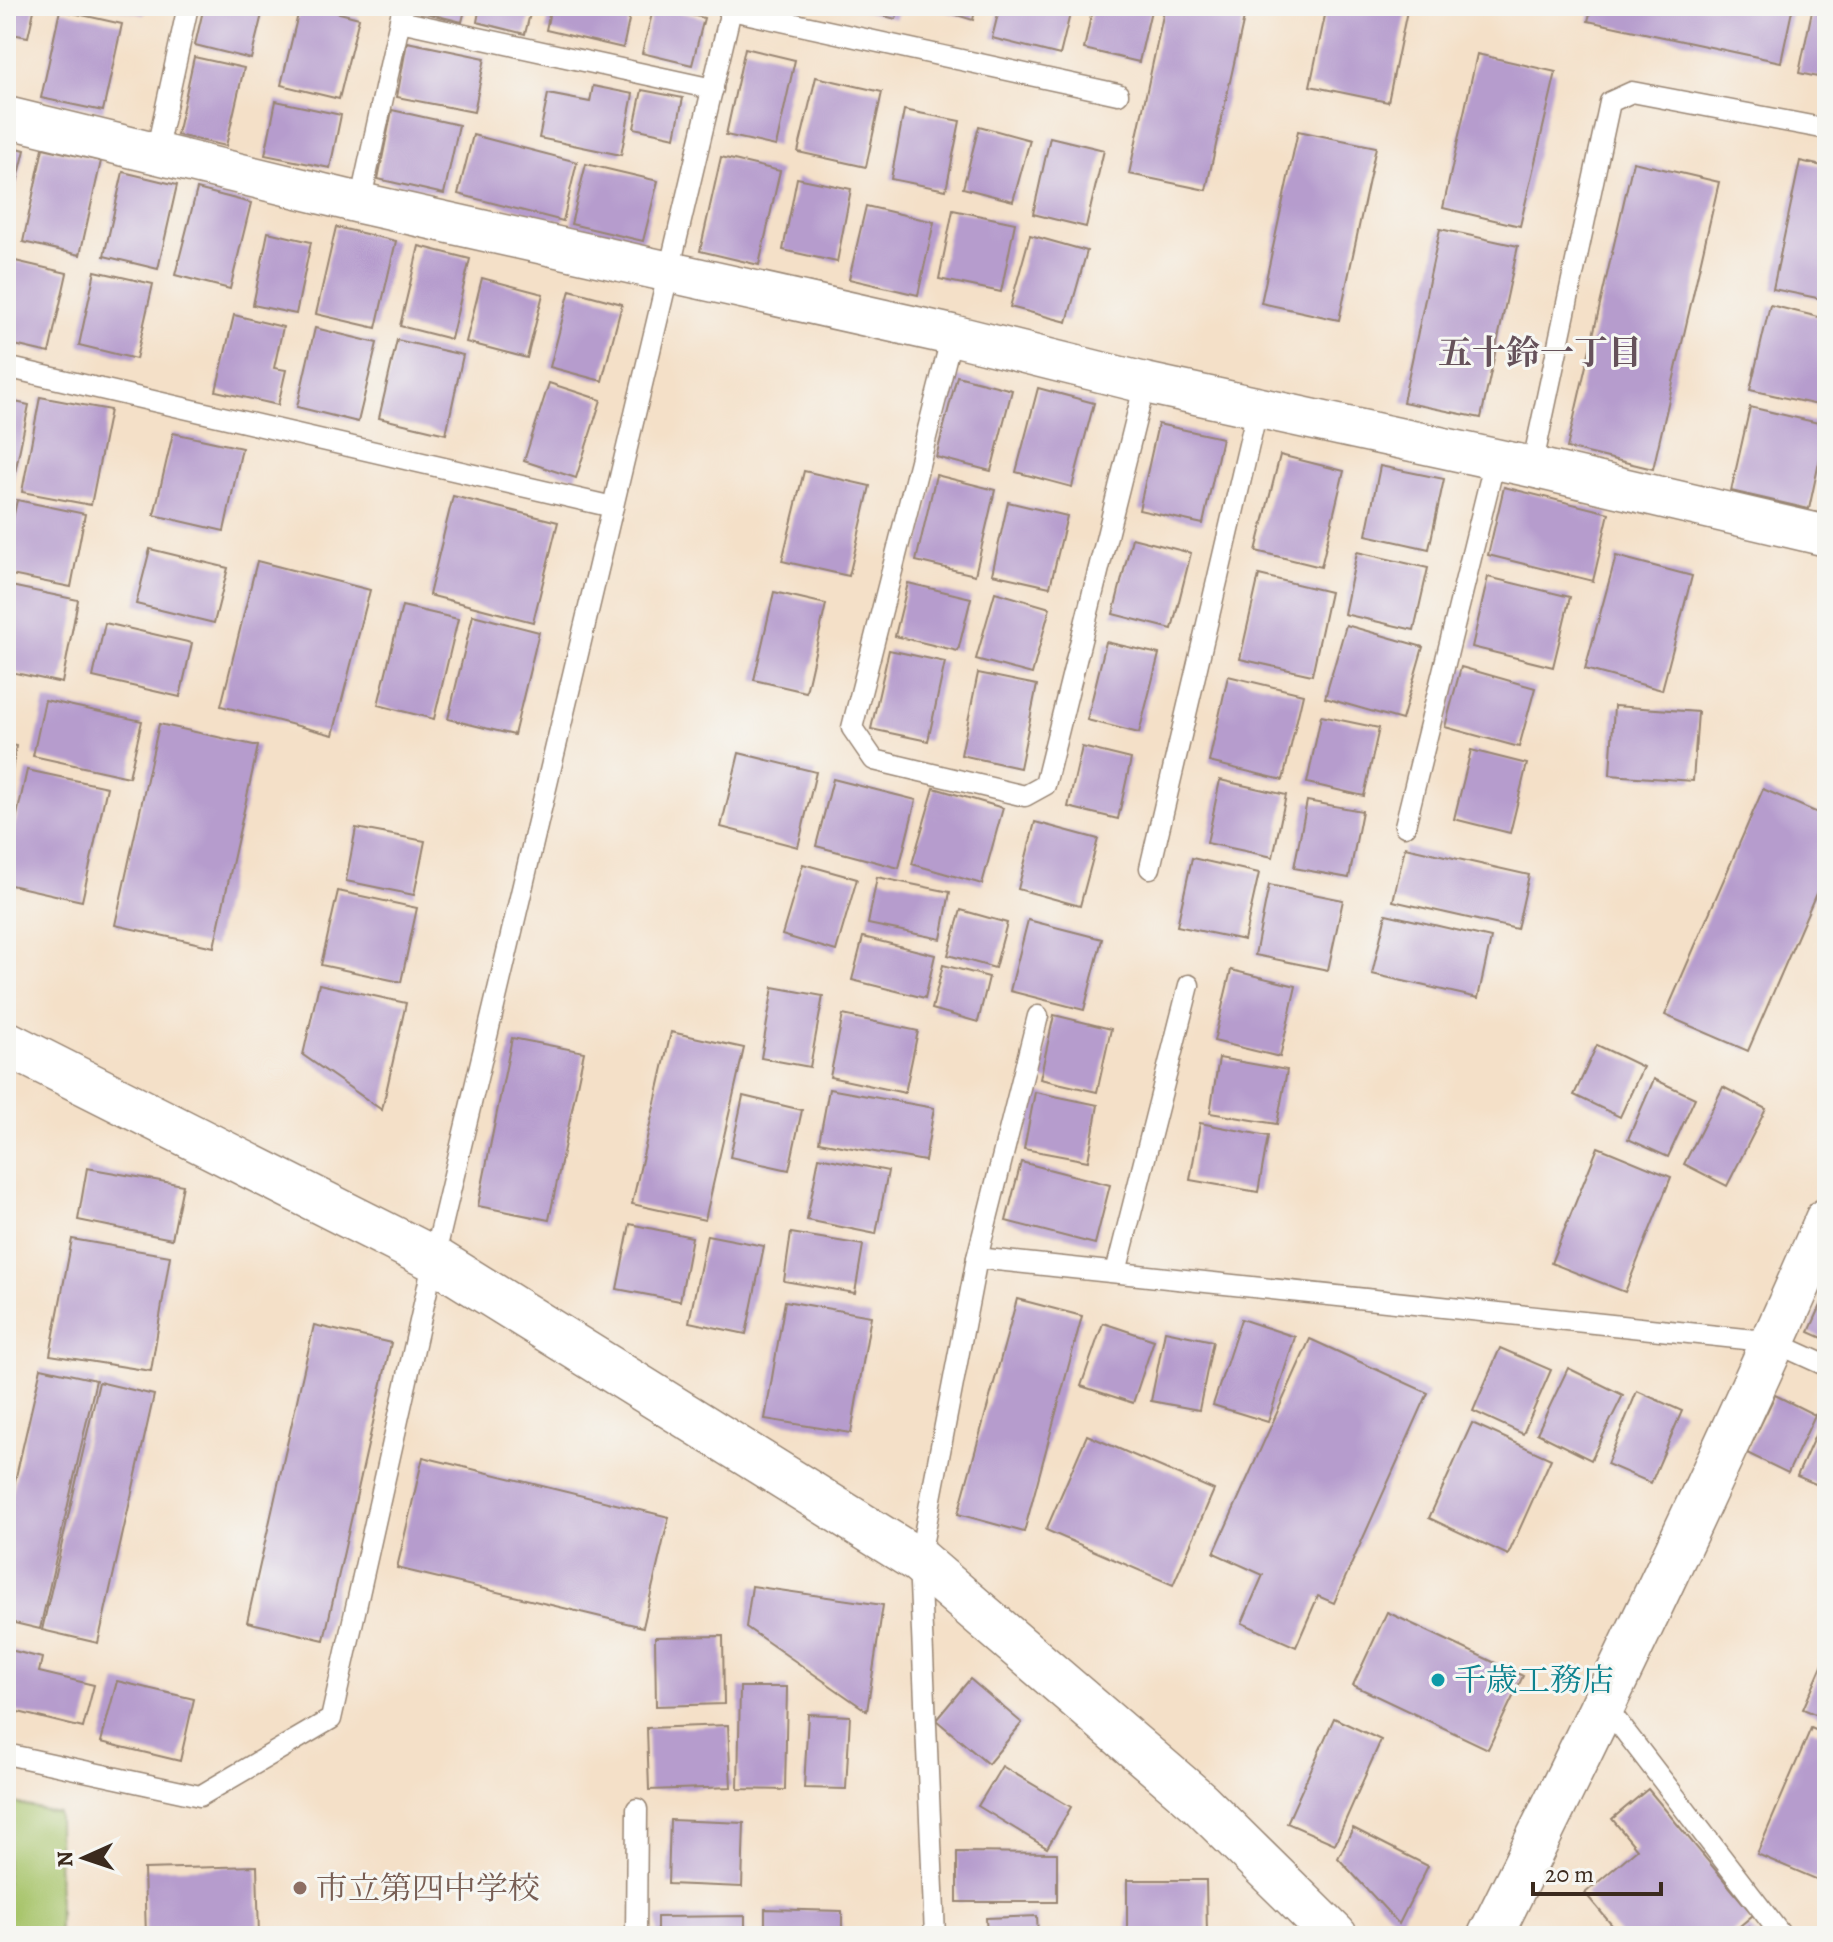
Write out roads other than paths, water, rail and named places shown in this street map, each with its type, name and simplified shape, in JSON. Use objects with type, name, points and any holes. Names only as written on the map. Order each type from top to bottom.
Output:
[{"type":"street","points":[[6,117],[360,203],[1827,536]]},
{"type":"street","points":[[6,1043],[434,1259],[919,1561],[1199,1802],[1335,1936]]},
{"type":"street","points":[[1490,1936],[1604,1704],[1774,1342],[1827,1220]]},
{"type":"lane","points":[[156,153],[188,6]]},
{"type":"lane","points":[[6,1754],[200,1796],[331,1719],[434,1259],[732,8],[1118,94]]},
{"type":"lane","points":[[360,203],[402,13],[713,89]]},
{"type":"lane","points":[[1405,826],[1514,463],[1610,102],[1632,92],[1827,129]]},
{"type":"lane","points":[[952,335],[852,728],[874,760],[1025,796],[1045,785],[1145,383]]},
{"type":"lane","points":[[6,367],[613,507]]},
{"type":"lane","points":[[1150,868],[1258,406]]},
{"type":"lane","points":[[1116,1272],[1189,985]]},
{"type":"lane","points":[[935,1936],[919,1561],[977,1258],[1038,1016]]},
{"type":"lane","points":[[977,1258],[1774,1342],[1827,1366]]},
{"type":"lane","points":[[1604,1704],[1782,1936]]},
{"type":"lane","points":[[636,1936],[637,1809]]},
{"type":"place","name":"千歳工務店","points":[[1438,1680]]},
{"type":"place","name":"市立第四中学校","points":[[300,1888]]},
{"type":"district","name":"五十鈴一丁目","points":[[1540,352]]}]
